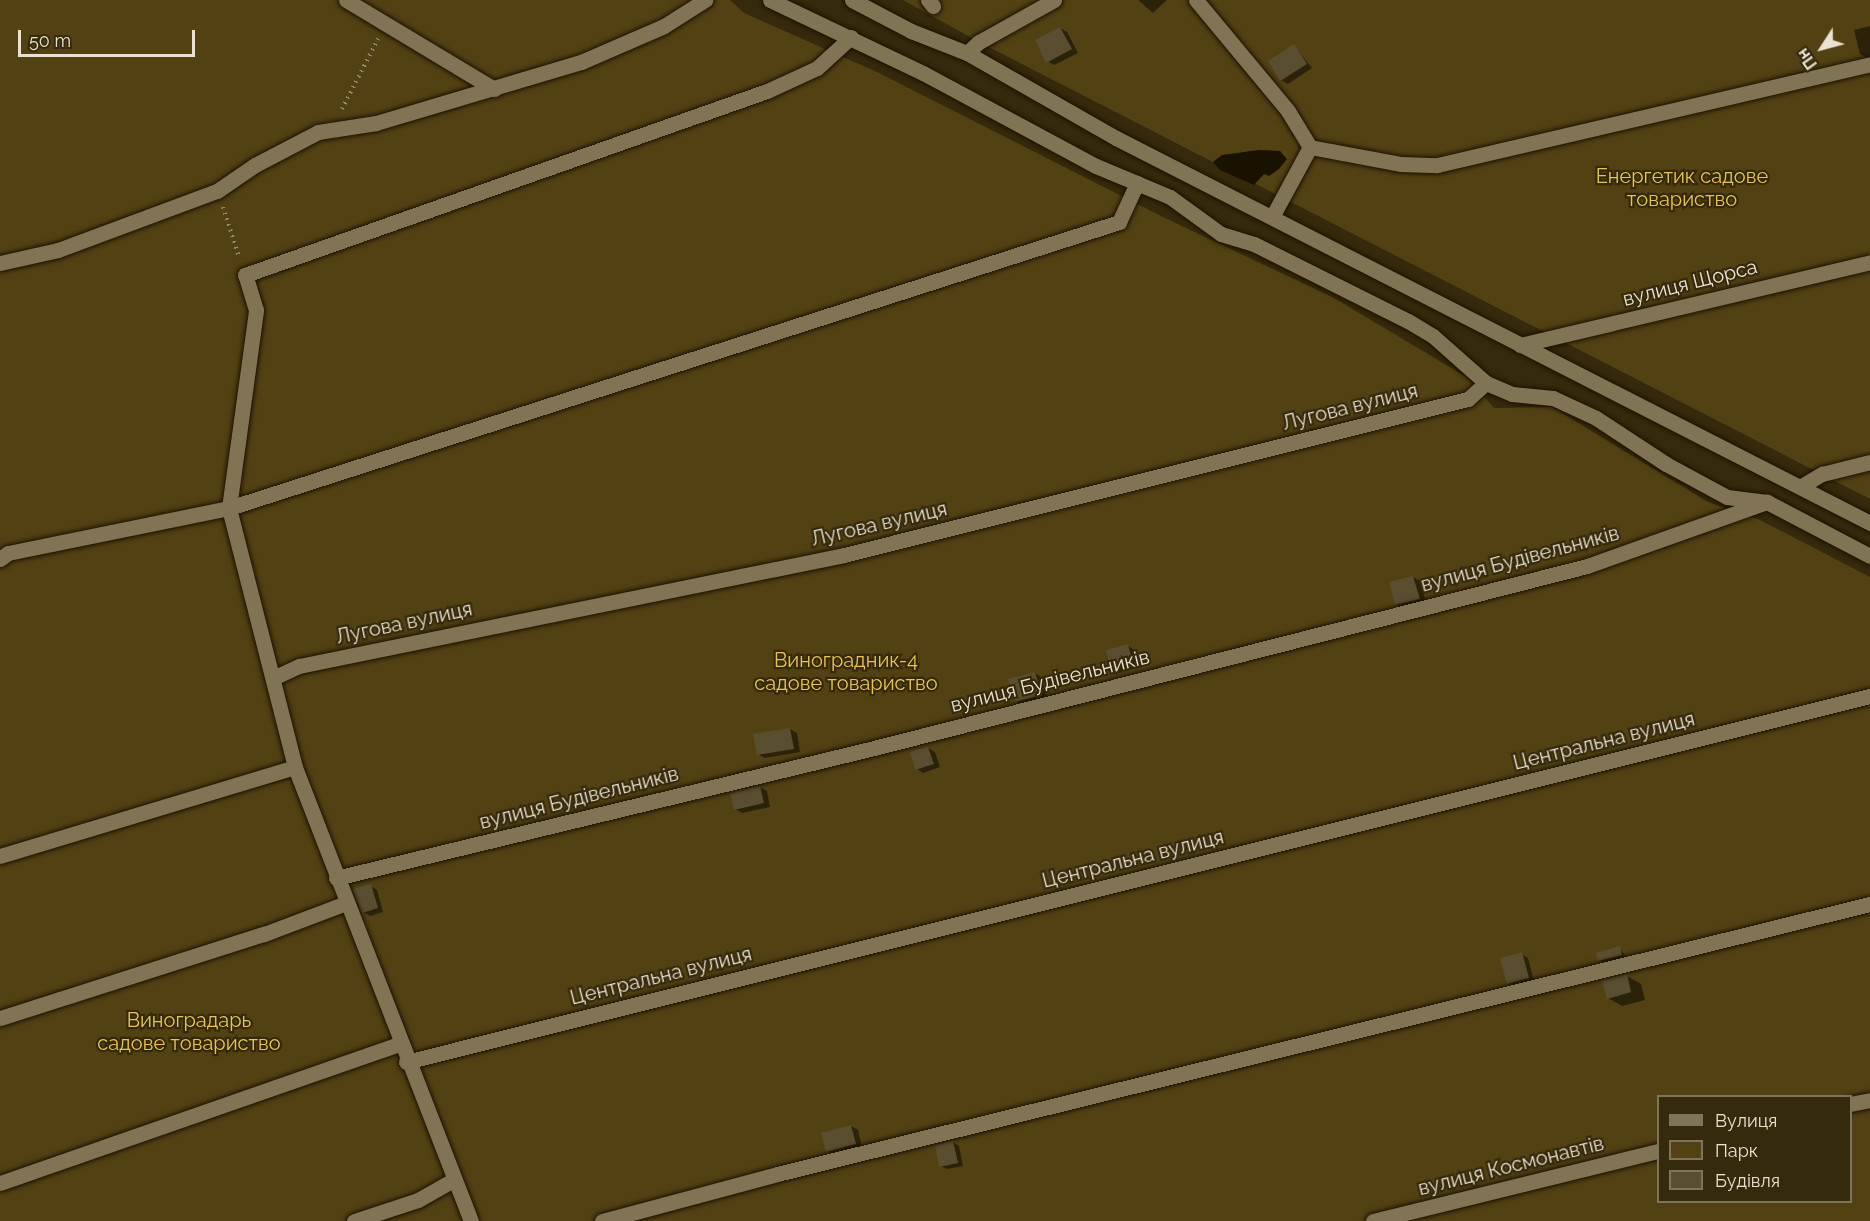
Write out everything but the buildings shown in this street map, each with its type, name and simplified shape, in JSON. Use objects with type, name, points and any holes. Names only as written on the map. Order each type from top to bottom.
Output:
[{"type":"lane","points":[[346,0],[383,20],[494,89]]},
{"type":"lane","points":[[0,263],[58,250],[217,191],[255,165],[318,132],[376,123],[494,89],[623,45],[705,0]]},
{"type":"lane","points":[[770,0],[923,73],[963,98],[1038,133],[1095,166],[1170,197],[1221,234],[1254,244],[1408,321],[1433,336],[1486,383],[1512,393],[1553,398],[1596,418],[1666,464],[1727,497],[1767,502],[1870,556]]},
{"type":"lane","points":[[852,0],[910,31],[967,53],[1116,138],[1870,523]]},
{"type":"lane","points":[[967,53],[979,42],[1054,0]]},
{"type":"lane","points":[[1196,0],[1288,111],[1310,147],[1401,164],[1437,165],[1870,64]]},
{"type":"lane","points":[[471,1221],[399,1044],[295,767],[229,508],[256,310],[246,275],[767,91],[817,68],[851,37]]},
{"type":"lane","points":[[1272,217],[1310,147]]},
{"type":"lane","points":[[0,559],[8,553],[229,508],[1119,222],[1137,183]]},
{"type":"lane","name":"вулиця Щорса","points":[[1520,345],[1870,262]]},
{"type":"lane","name":"Лугова вулиця","points":[[273,678],[299,666],[844,555],[1468,399],[1486,383]]},
{"type":"lane","points":[[1800,487],[1822,474],[1870,462]]},
{"type":"lane","name":"вулиця Будівельників","points":[[336,878],[874,748],[1575,569],[1767,502]]},
{"type":"lane","name":"Центральна вулиця","points":[[406,1062],[1870,696]]},
{"type":"lane","points":[[0,856],[295,767]]},
{"type":"lane","points":[[0,1018],[264,934],[346,903]]},
{"type":"lane","points":[[602,1221],[777,1174],[1870,904]]},
{"type":"lane","points":[[0,1183],[399,1044]]},
{"type":"lane","points":[[1852,1104],[1870,1100]]},
{"type":"lane","name":"вулиця Космонавтів","points":[[1373,1221],[1657,1151]]},
{"type":"lane","points":[[354,1221],[418,1200],[453,1180]]},
{"type":"path","points":[[318,132],[334,122],[376,45],[383,20]]},
{"type":"path","points":[[217,191],[246,275]]},
{"type":"green space","name":"Виноградник-4 садове товариство","points":[[0,0],[730,0],[744,13],[877,72],[1163,217],[1334,298],[1468,378],[1494,408],[1552,407],[1708,502],[1758,519],[1870,577],[1870,1221],[0,1221]]},
{"type":"green space","name":"Енергетик садове товариство","points":[[903,0],[1870,0],[1870,499],[979,42]]},
{"type":"shaded area","points":[[1259,150],[1280,151],[1287,159],[1279,169],[1269,176],[1264,174],[1254,185],[1220,170],[1213,162],[1222,155]]},
{"type":"park label","name":"Виноградарь садове товариство","points":[[189,1032]]}]
